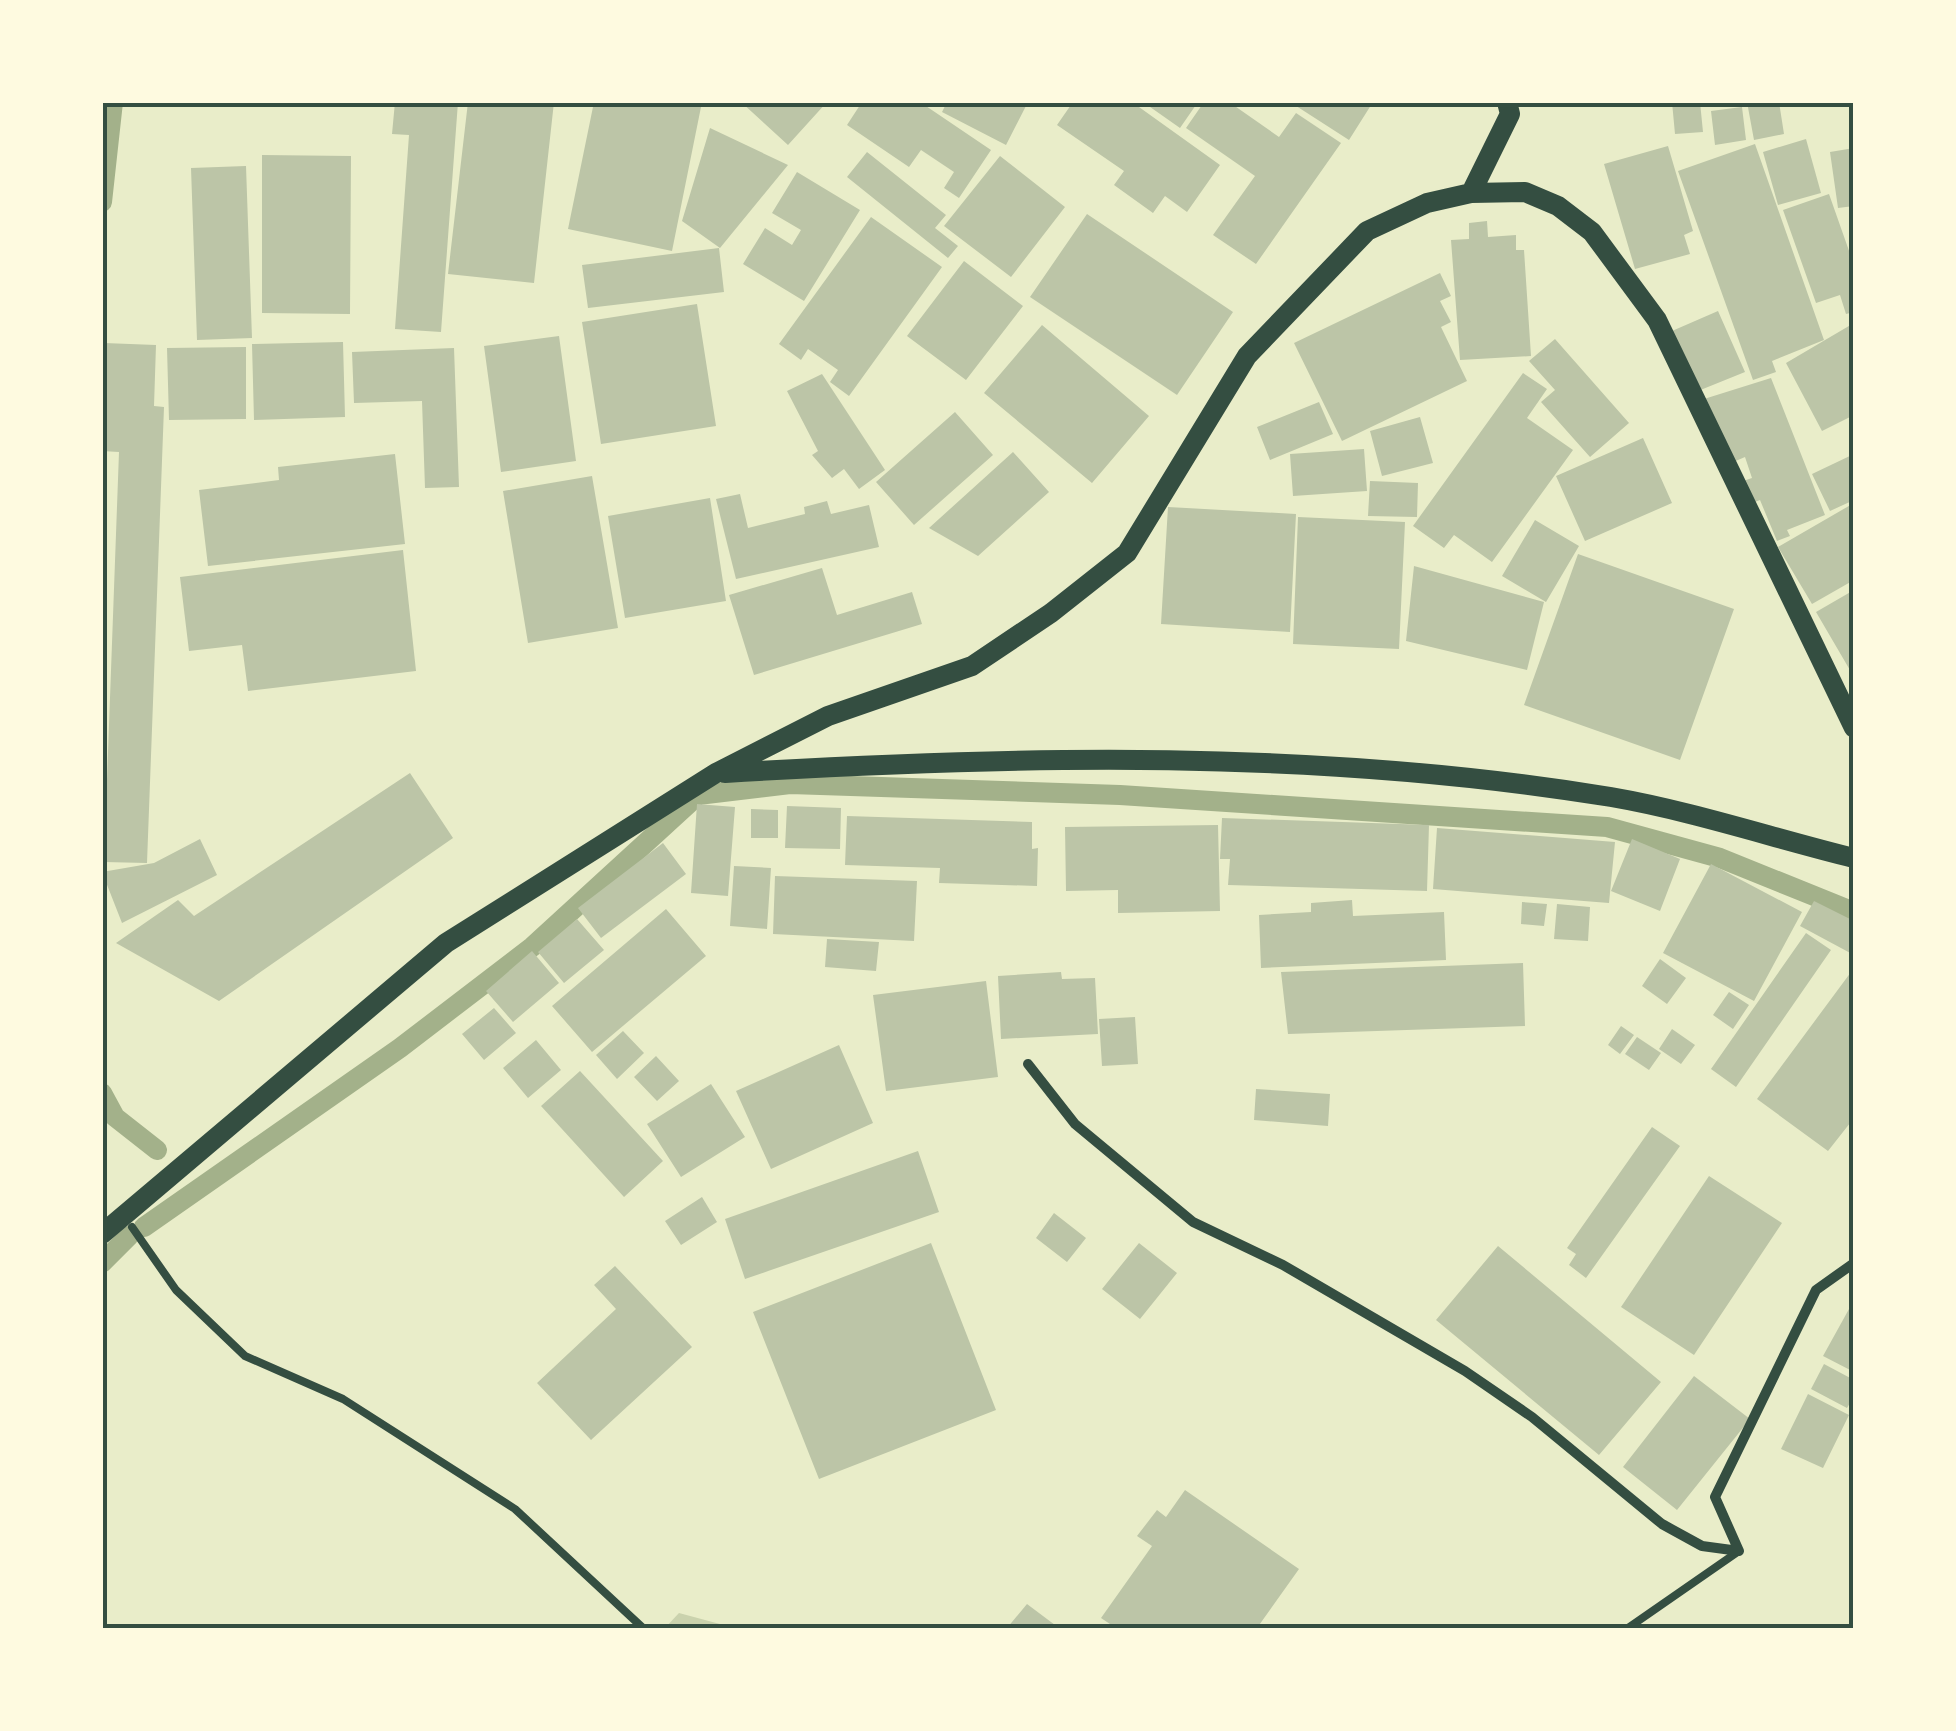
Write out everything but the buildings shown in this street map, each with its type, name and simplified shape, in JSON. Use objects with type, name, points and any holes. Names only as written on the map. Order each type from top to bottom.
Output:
[{"type":"main road","points":[[1471,193],[1510,114],[1508,102]]},
{"type":"main road","points":[[102,1234],[446,944],[716,774],[828,716],[972,666],[1051,613],[1128,553],[1247,356],[1367,231],[1427,203],[1471,193],[1525,192],[1558,206],[1592,232],[1657,320],[1854,728]]},
{"type":"main road","points":[[716,774],[967,758],[1368,768],[1613,798],[1854,858]]},
{"type":"street","points":[[1028,1064],[1075,1124],[1193,1222],[1283,1265],[1465,1371],[1532,1417],[1662,1524],[1702,1546],[1739,1551]]},
{"type":"street","points":[[1739,1551],[1715,1496],[1816,1290],[1854,1262]]},
{"type":"lane","points":[[132,1226],[176,1290],[245,1356],[343,1399],[515,1509],[643,1628]]},
{"type":"lane","points":[[1628,1628],[1739,1551]]},
{"type":"green space","points":[[679,1613],[731,1627],[732,1628],[665,1628]]},
{"type":"waterway","points":[[102,202],[113,102]]},
{"type":"waterway","points":[[144,1227],[400,1048],[532,947],[698,795],[790,784],[1120,795],[1607,827],[1720,858],[1854,912]]},
{"type":"waterway","points":[[102,1093],[115,1117],[157,1150]]},
{"type":"waterway","points":[[102,1263],[129,1236]]}]
